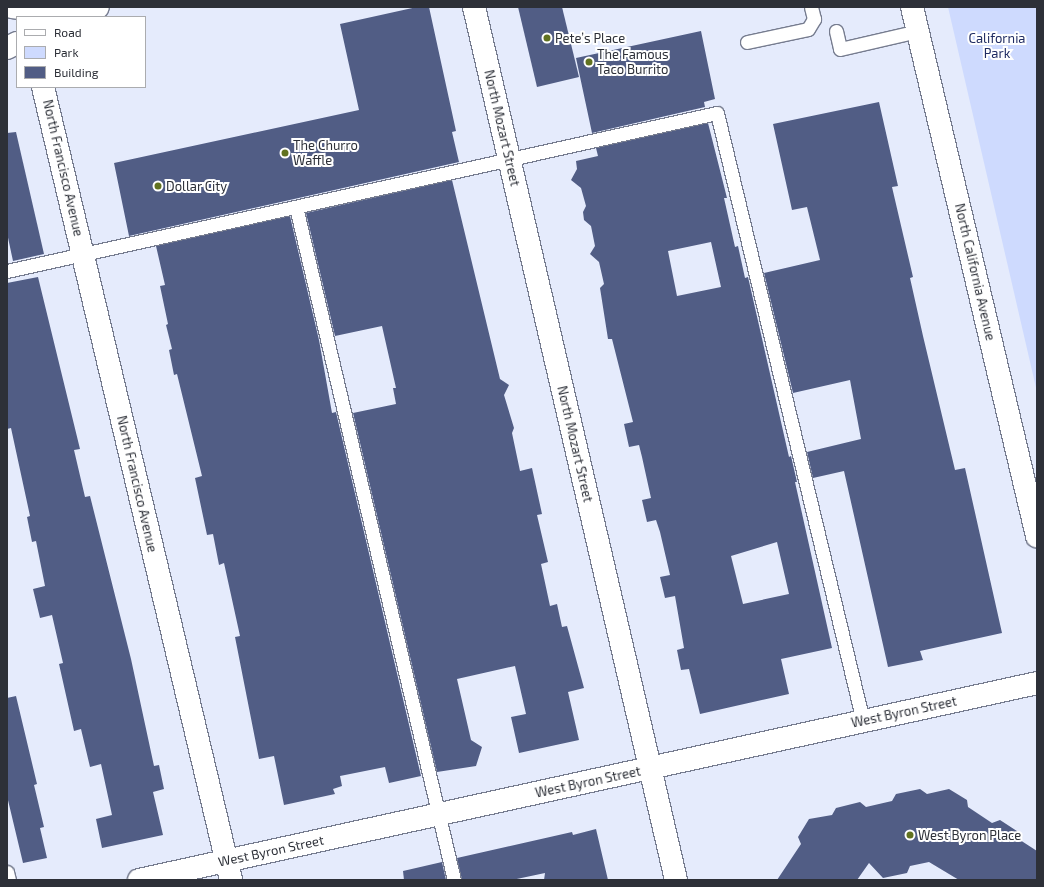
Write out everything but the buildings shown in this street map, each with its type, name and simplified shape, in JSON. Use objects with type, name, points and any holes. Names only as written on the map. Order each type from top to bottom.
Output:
[{"type":"street","points":[[22,10],[67,15],[98,7]]},
{"type":"street","name":"North Mozart Street","points":[[474,7],[676,880]]},
{"type":"street","name":"North California Avenue","points":[[912,7],[1037,536]]},
{"type":"street","points":[[7,48],[16,44]]},
{"type":"street","name":"North Francisco Avenue","points":[[43,88],[229,870]]},
{"type":"street","name":"West Byron Street","points":[[139,880],[229,870],[439,814],[1037,683]]},
{"type":"lane","points":[[747,42],[808,29],[814,19],[811,7]]},
{"type":"lane","points":[[836,31],[840,49],[918,31]]},
{"type":"lane","points":[[7,271],[717,113],[863,721]]},
{"type":"lane","points":[[296,207],[454,880]]},
{"type":"lane","points":[[7,872],[9,880]]},
{"type":"green space","name":"California Park","points":[[948,7],[1037,7],[1037,392]]},
{"type":"place","name":"Pete’s Place","points":[[547,38]]},
{"type":"place","name":"The Famous Taco Burrito","points":[[589,62]]},
{"type":"place","name":"The Churro Waffle","points":[[285,153]]},
{"type":"place","name":"Dollar City","points":[[158,186]]},
{"type":"place","name":"West Byron Place","points":[[910,835]]}]
